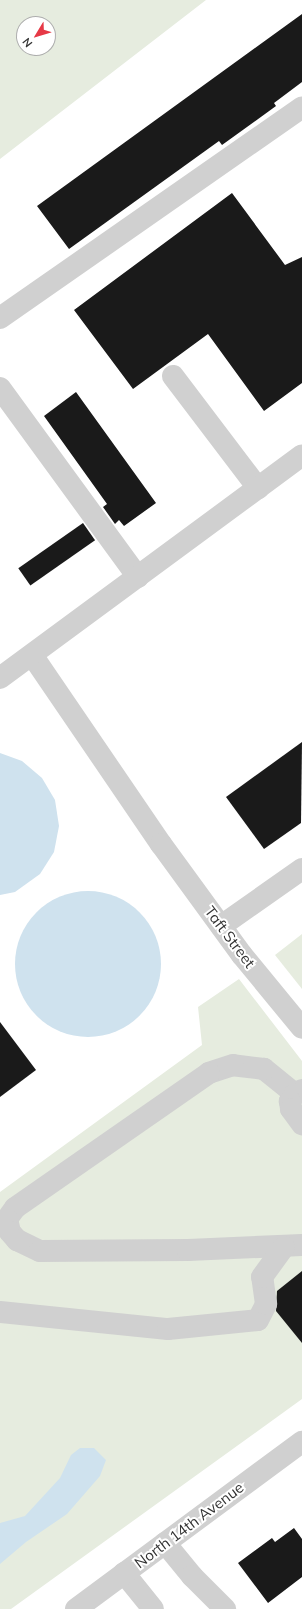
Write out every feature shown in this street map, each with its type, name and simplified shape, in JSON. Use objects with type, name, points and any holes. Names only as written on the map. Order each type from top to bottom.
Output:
[{"type":"street","points":[[0,318],[302,107]]},
{"type":"street","points":[[173,376],[258,488]]},
{"type":"street","points":[[0,388],[138,577]]},
{"type":"street","points":[[0,678],[302,455]]},
{"type":"street","name":"Taft Street","points":[[32,655],[161,844],[221,926],[302,1028]]},
{"type":"street","points":[[221,926],[302,869]]},
{"type":"street","points":[[293,1246],[40,1251],[17,1240],[10,1232],[7,1219],[15,1208],[209,1073],[233,1065],[264,1069],[298,1104]]},
{"type":"street","points":[[0,1312],[168,1329],[258,1320],[266,1304],[262,1277],[293,1246]]},
{"type":"street","name":"North 14th Avenue","points":[[76,1609],[302,1442]]},
{"type":"street","points":[[165,1543],[192,1576],[225,1609]]},
{"type":"street","points":[[124,1573],[153,1609]]},
{"type":"shaded area","points":[[0,0],[206,0],[0,159]]},
{"type":"shaded area","points":[[302,934],[302,989],[275,955]]},
{"type":"shaded area","points":[[239,979],[302,1061],[302,1399],[11,1609],[0,1609],[0,1192],[202,1045],[198,1007]]},
{"type":"water","points":[[0,753],[22,761],[42,778],[55,800],[59,826],[54,852],[40,874],[15,892],[0,895]]},
{"type":"water","points":[[88,891],[109,894],[116,897],[134,908],[144,918],[158,943],[161,964],[158,985],[155,992],[144,1010],[134,1020],[109,1034],[88,1037],[67,1034],[60,1031],[42,1020],[32,1010],[18,985],[15,964],[18,943],[21,936],[32,918],[42,908],[67,894]]},
{"type":"water","points":[[80,1448],[94,1448],[106,1460],[100,1476],[67,1514],[26,1542],[0,1564],[0,1523],[25,1516],[60,1478],[71,1455]]},
{"type":"building","points":[[302,14],[302,82],[274,103],[276,106],[222,145],[219,141],[69,249],[37,206]]},
{"type":"building","points":[[232,193],[285,265],[302,257],[302,383],[264,411],[208,334],[133,389],[74,310]]},
{"type":"building","points":[[76,392],[156,503],[124,526],[119,520],[115,524],[103,507],[107,504],[44,416]]},
{"type":"building","points":[[83,523],[95,540],[30,586],[18,568]]},
{"type":"building","points":[[302,742],[301,823],[264,849],[226,797]]},
{"type":"building","points":[[0,1022],[36,1070],[0,1097]]},
{"type":"building","points":[[302,1271],[302,1343],[276,1311],[277,1291]]},
{"type":"building","points":[[294,1528],[302,1539],[302,1577],[268,1603],[238,1563],[272,1538],[275,1542]]}]
